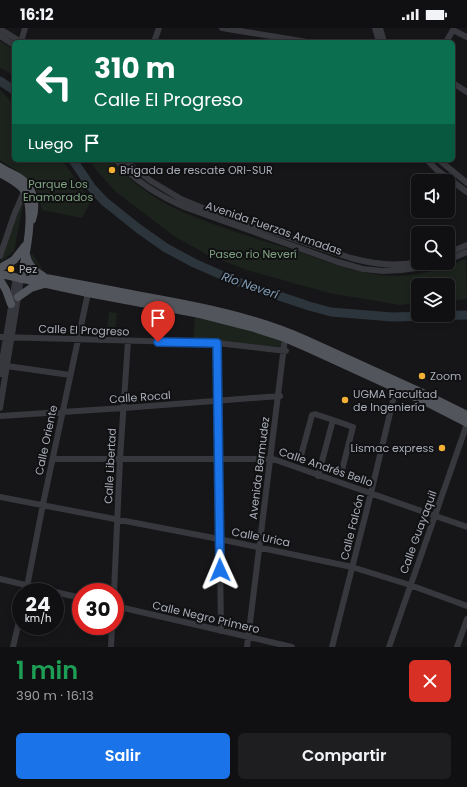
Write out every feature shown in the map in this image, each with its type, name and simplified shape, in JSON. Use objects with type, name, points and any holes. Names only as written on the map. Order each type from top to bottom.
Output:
[{"type":"main road","points":[[0,167],[19,177],[30,188],[33,196],[34,212],[29,226]]},
{"type":"main road","points":[[0,173],[16,182],[27,197],[29,226],[20,277]]},
{"type":"main road","points":[[0,268],[14,260],[26,248]]},
{"type":"main road","points":[[26,248],[26,258],[32,269],[48,281],[88,293],[217,318],[286,339],[396,388],[467,424]]},
{"type":"main road","points":[[0,274],[195,306],[260,322],[306,340],[467,415]]},
{"type":"main road","points":[[0,280],[6,290],[11,304]]},
{"type":"main road","points":[[18,297],[31,288],[48,281]]},
{"type":"main road","points":[[450,406],[467,409]]},
{"type":"street","points":[[22,40],[25,28]]},
{"type":"street","points":[[155,40],[159,28]]},
{"type":"street","points":[[222,28],[295,40]]},
{"type":"street","points":[[375,28],[378,40]]},
{"type":"street","points":[[380,28],[383,40]]},
{"type":"street","points":[[0,29],[18,40]]},
{"type":"street","points":[[447,40],[453,30],[467,37]]},
{"type":"street","points":[[0,36],[12,44]]},
{"type":"street","points":[[455,84],[467,92]]},
{"type":"street","name":"Avenida Fuerzas Armadas","points":[[118,162],[142,183],[173,202],[186,208],[338,262],[364,269],[383,271],[411,268]]},
{"type":"street","name":"Avenida Fuerzas Armadas","points":[[127,162],[151,181],[173,195],[210,211],[351,258],[382,264],[411,263]]},
{"type":"street","points":[[429,162],[437,170],[467,192]]},
{"type":"street","points":[[441,162],[467,183]]},
{"type":"street","points":[[0,256],[11,222],[24,192]]},
{"type":"street","points":[[455,250],[467,245]]},
{"type":"street","points":[[455,257],[467,252]]},
{"type":"street","points":[[5,338],[18,297],[20,277]]},
{"type":"street","points":[[0,408],[5,338],[11,304],[20,277]]},
{"type":"street","name":"Calle Oriente","points":[[27,583],[88,293]]},
{"type":"street","name":"Calle El Progreso","points":[[5,338],[217,343],[285,351]]},
{"type":"street","name":"Avenida Bermudez","points":[[248,647],[286,339]]},
{"type":"street","name":"Calle Libertad","points":[[114,583],[120,459],[128,341]]},
{"type":"street","points":[[217,343],[221,631]]},
{"type":"street","points":[[0,374],[3,366]]},
{"type":"street","points":[[3,366],[70,375]]},
{"type":"street","name":"Calle Falcón","points":[[332,647],[396,388]]},
{"type":"street","name":"Calle Rocal","points":[[0,416],[279,396]]},
{"type":"street","points":[[300,459],[312,415],[315,414],[353,427],[340,474]]},
{"type":"street","points":[[318,476],[334,420]]},
{"type":"street","name":"Calle Guayaquil","points":[[389,647],[467,424]]},
{"type":"street","name":"Calle Andrés Bello","points":[[53,459],[271,459],[467,527]]},
{"type":"street","name":"Calle Urica","points":[[0,497],[43,504],[352,567],[410,585],[467,606]]},
{"type":"street","points":[[0,579],[22,583]]},
{"type":"street","name":"Calle Negro Primero","points":[[124,608],[292,647]]},
{"type":"street","points":[[457,647],[467,620]]},
{"type":"street","points":[[14,647],[16,635]]},
{"type":"street","points":[[111,647],[112,635]]},
{"type":"green space","points":[[0,41],[12,49],[12,76],[7,71],[0,68]]},
{"type":"green space","name":"Parque Los Enamorados","points":[[0,90],[12,102],[12,162],[63,162],[91,201],[82,218],[42,210],[36,189],[20,173],[0,160]]},
{"type":"green space","name":"Paseo rio Neverí","points":[[90,162],[112,162],[131,180],[146,191],[162,202],[185,213],[232,231],[358,271],[370,274],[396,276],[414,275],[435,270],[455,270],[455,263],[466,259],[467,299],[455,300],[455,278],[411,278],[411,304],[400,305],[329,293],[247,270],[208,255],[174,236],[116,192]]},
{"type":"green space","points":[[24,200],[14,251],[0,263],[6,241]]},
{"type":"green space","points":[[32,253],[43,270],[39,269],[31,259],[30,254]]},
{"type":"green space","points":[[109,312],[117,313],[115,329],[107,329]]},
{"type":"green space","points":[[195,316],[218,321],[282,340],[281,347],[193,340]]},
{"type":"waterway","name":"Río Neverí","points":[[0,81],[12,89]]},
{"type":"waterway","name":"Río Neverí","points":[[74,162],[91,187],[104,201],[139,229],[166,248],[194,263],[235,281],[331,312],[392,317],[467,315]]},
{"type":"place","name":"Brigada de rescate ORI-SUR","points":[[112,170]]},
{"type":"place","name":"Pez","points":[[11,269]]},
{"type":"place","name":"Zoom","points":[[422,376]]},
{"type":"place","name":"UGMA Facultad de Ingeniería","points":[[345,400]]},
{"type":"place","name":"Lismac express","points":[[442,448]]},
{"type":"route","points":[[158,342],[217,343],[220,570]]}]
